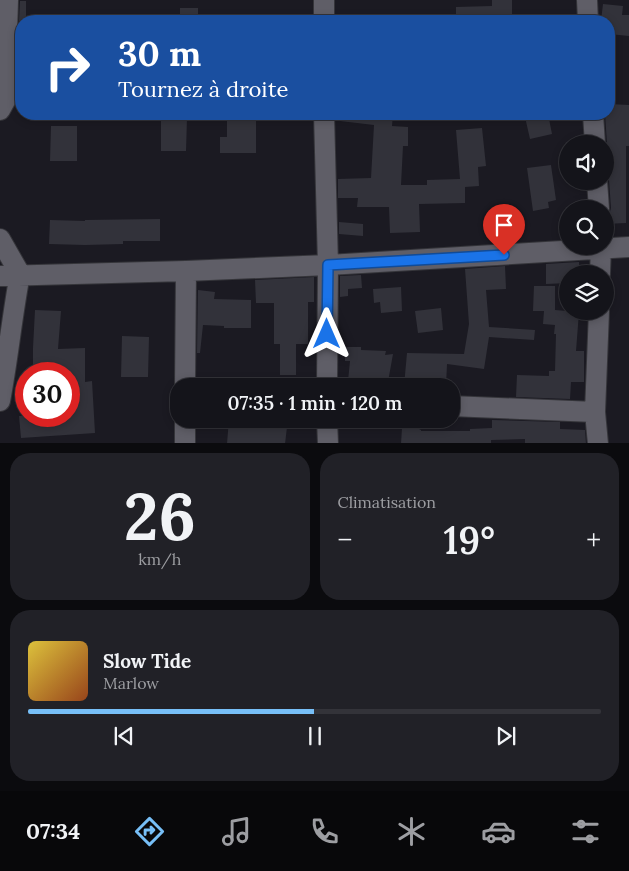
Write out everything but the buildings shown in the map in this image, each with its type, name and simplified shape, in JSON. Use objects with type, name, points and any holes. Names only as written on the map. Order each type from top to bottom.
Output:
[{"type":"street","points":[[7,104],[8,0]]},
{"type":"street","points":[[324,0],[324,15]]},
{"type":"street","points":[[587,0],[588,15]]},
{"type":"street","points":[[324,120],[328,265],[327,378]]},
{"type":"street","points":[[593,120],[594,135]]},
{"type":"street","points":[[0,239],[10,275],[13,307],[7,367],[0,401]]},
{"type":"street","points":[[614,248],[629,247]]},
{"type":"street","points":[[10,275],[328,265],[559,251]]},
{"type":"street","points":[[186,270],[186,378]]},
{"type":"street","points":[[598,443],[595,412],[599,320]]},
{"type":"street","points":[[460,406],[595,412]]},
{"type":"street","points":[[185,428],[185,443]]},
{"type":"street","points":[[327,428],[328,443]]},
{"type":"route","points":[[327,334],[328,265],[504,255]]}]
